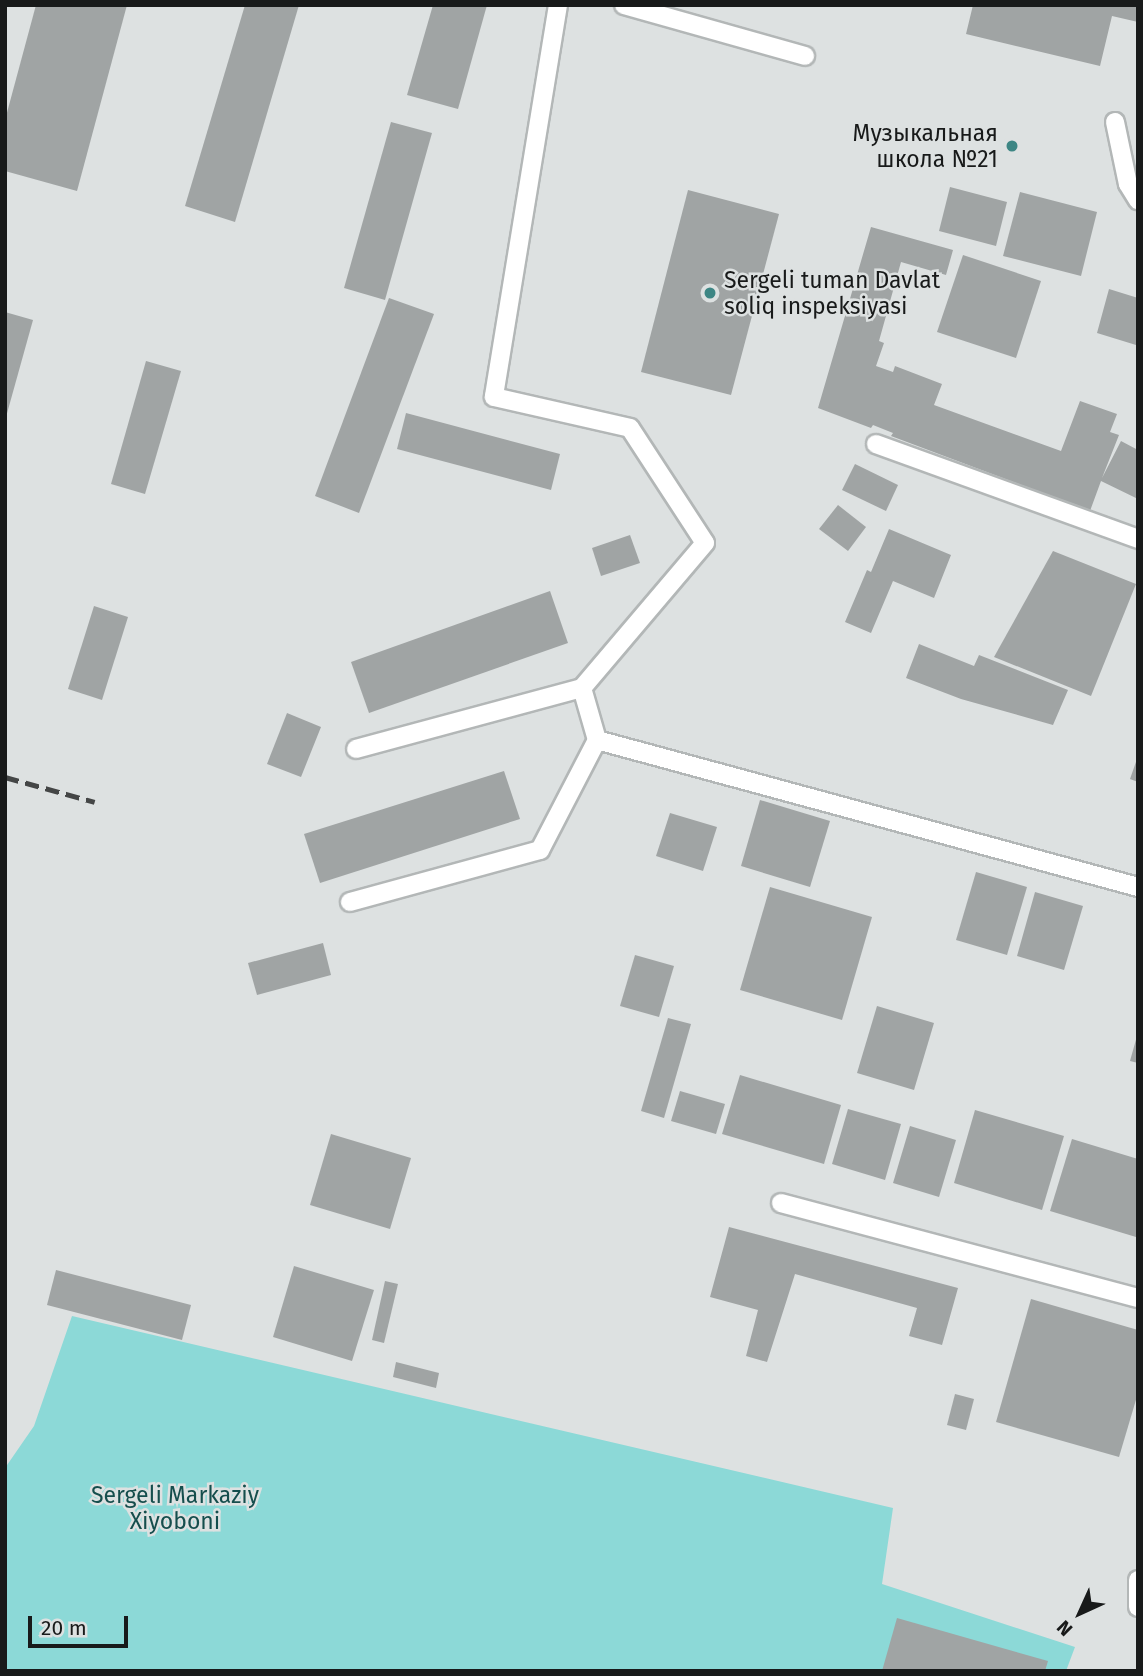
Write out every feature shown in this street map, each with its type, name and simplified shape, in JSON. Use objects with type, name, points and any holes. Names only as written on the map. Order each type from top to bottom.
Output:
[{"type":"lane","points":[[356,749],[582,688],[705,543],[630,428],[494,397],[558,5]]},
{"type":"lane","points":[[624,5],[805,56]]},
{"type":"lane","points":[[1115,122],[1128,184],[1138,200]]},
{"type":"lane","points":[[876,444],[1138,539]]},
{"type":"lane","points":[[350,902],[540,850],[597,740],[582,688]]},
{"type":"lane","points":[[597,740],[1138,887]]},
{"type":"lane","points":[[781,1203],[1138,1297]]},
{"type":"lane","points":[[1138,1580],[1138,1606]]},
{"type":"green space","name":"Sergeli Markaziy Xiyoboni","points":[[72,1316],[893,1508],[882,1584],[1075,1647],[1066,1671],[5,1671],[5,1468],[34,1426]]},
{"type":"building","points":[[36,5],[127,5],[77,191],[5,171],[5,120]]},
{"type":"building","points":[[245,5],[299,5],[235,222],[185,206]]},
{"type":"building","points":[[433,5],[487,5],[458,109],[407,95]]},
{"type":"building","points":[[973,5],[1138,5],[1138,22],[1112,16],[1100,66],[966,34]]},
{"type":"building","points":[[391,122],[432,133],[385,300],[344,288]]},
{"type":"building","points":[[950,187],[1007,202],[996,246],[939,231]]},
{"type":"building","name":"Sergeli tuman Davlat soliq inspeksiyasi","points":[[688,190],[779,214],[731,395],[641,372]]},
{"type":"building","points":[[1020,192],[1097,212],[1081,276],[1003,256]]},
{"type":"building","points":[[871,227],[953,250],[946,275],[901,262],[879,341],[884,343],[876,366],[893,372],[895,366],[942,384],[934,405],[1061,451],[1080,401],[1117,414],[1110,432],[1119,435],[1102,478],[1121,441],[1138,450],[1138,499],[1101,481],[1090,511],[891,436],[893,433],[873,425],[871,428],[818,408]]},
{"type":"building","points":[[963,255],[1041,281],[1016,358],[937,332]]},
{"type":"building","points":[[1109,289],[1138,298],[1136,345],[1097,333]]},
{"type":"building","points":[[389,298],[434,314],[359,513],[315,496]]},
{"type":"building","points":[[5,312],[33,320],[6,417],[5,417]]},
{"type":"building","points":[[146,361],[181,371],[145,494],[111,484]]},
{"type":"building","points":[[406,413],[560,454],[551,490],[397,449]]},
{"type":"building","points":[[855,464],[898,485],[886,511],[842,490]]},
{"type":"building","points":[[838,505],[866,527],[848,551],[819,529]]},
{"type":"building","points":[[889,529],[951,555],[934,598],[893,581],[871,633],[845,622],[867,570],[871,572]]},
{"type":"building","points":[[630,535],[640,563],[601,576],[592,548]]},
{"type":"building","points":[[1053,551],[1136,584],[1091,696],[994,657]]},
{"type":"building","points":[[550,591],[568,643],[369,713],[351,662]]},
{"type":"building","points":[[94,606],[128,617],[102,700],[68,689]]},
{"type":"building","points":[[919,644],[974,666],[979,655],[1068,690],[1053,725],[961,699],[906,678]]},
{"type":"building","points":[[287,713],[321,727],[301,777],[267,764]]},
{"type":"building","points":[[1138,759],[1138,782],[1130,779]]},
{"type":"building","points":[[504,771],[520,819],[320,883],[304,834]]},
{"type":"building","points":[[760,800],[830,821],[810,887],[741,866]]},
{"type":"building","points":[[670,813],[717,827],[703,871],[656,856]]},
{"type":"building","points":[[976,872],[1027,887],[1007,955],[956,940]]},
{"type":"building","points":[[770,887],[872,917],[842,1020],[740,990]]},
{"type":"building","points":[[1035,892],[1083,906],[1064,970],[1017,956]]},
{"type":"building","points":[[323,943],[331,975],[257,995],[248,963]]},
{"type":"building","points":[[635,955],[674,966],[659,1017],[620,1006]]},
{"type":"building","points":[[877,1006],[934,1023],[914,1090],[857,1073]]},
{"type":"building","points":[[668,1018],[691,1024],[664,1118],[641,1111]]},
{"type":"building","points":[[1138,1036],[1138,1063],[1130,1061]]},
{"type":"building","points":[[740,1075],[841,1105],[824,1164],[722,1134]]},
{"type":"building","points":[[680,1091],[725,1104],[716,1134],[671,1121]]},
{"type":"building","points":[[848,1109],[901,1124],[885,1180],[832,1164]]},
{"type":"building","points":[[975,1110],[1064,1136],[1042,1210],[954,1183]]},
{"type":"building","points":[[910,1126],[956,1140],[939,1197],[893,1183]]},
{"type":"building","points":[[331,1134],[411,1158],[390,1229],[310,1205]]},
{"type":"building","points":[[1072,1139],[1138,1159],[1136,1237],[1050,1211]]},
{"type":"building","points":[[729,1227],[958,1288],[942,1345],[909,1336],[917,1308],[795,1274],[767,1362],[746,1356],[758,1310],[710,1297]]},
{"type":"building","points":[[294,1266],[374,1290],[352,1361],[273,1337]]},
{"type":"building","points":[[56,1270],[191,1305],[182,1340],[47,1305]]},
{"type":"building","points":[[385,1281],[398,1284],[384,1343],[372,1340]]},
{"type":"building","points":[[1031,1299],[1138,1330],[1138,1393],[1119,1457],[996,1422]]},
{"type":"building","points":[[396,1362],[439,1373],[436,1388],[393,1377]]},
{"type":"building","points":[[955,1394],[974,1399],[966,1430],[947,1425]]},
{"type":"building","points":[[897,1618],[1048,1661],[1045,1671],[882,1671]]},
{"type":"railway","points":[[5,777],[95,802]]},
{"type":"place","name":"Музыкальная школа №21","points":[[1012,146]]},
{"type":"place","name":"Sergeli tuman Davlat soliq inspeksiyasi","points":[[710,293]]}]
